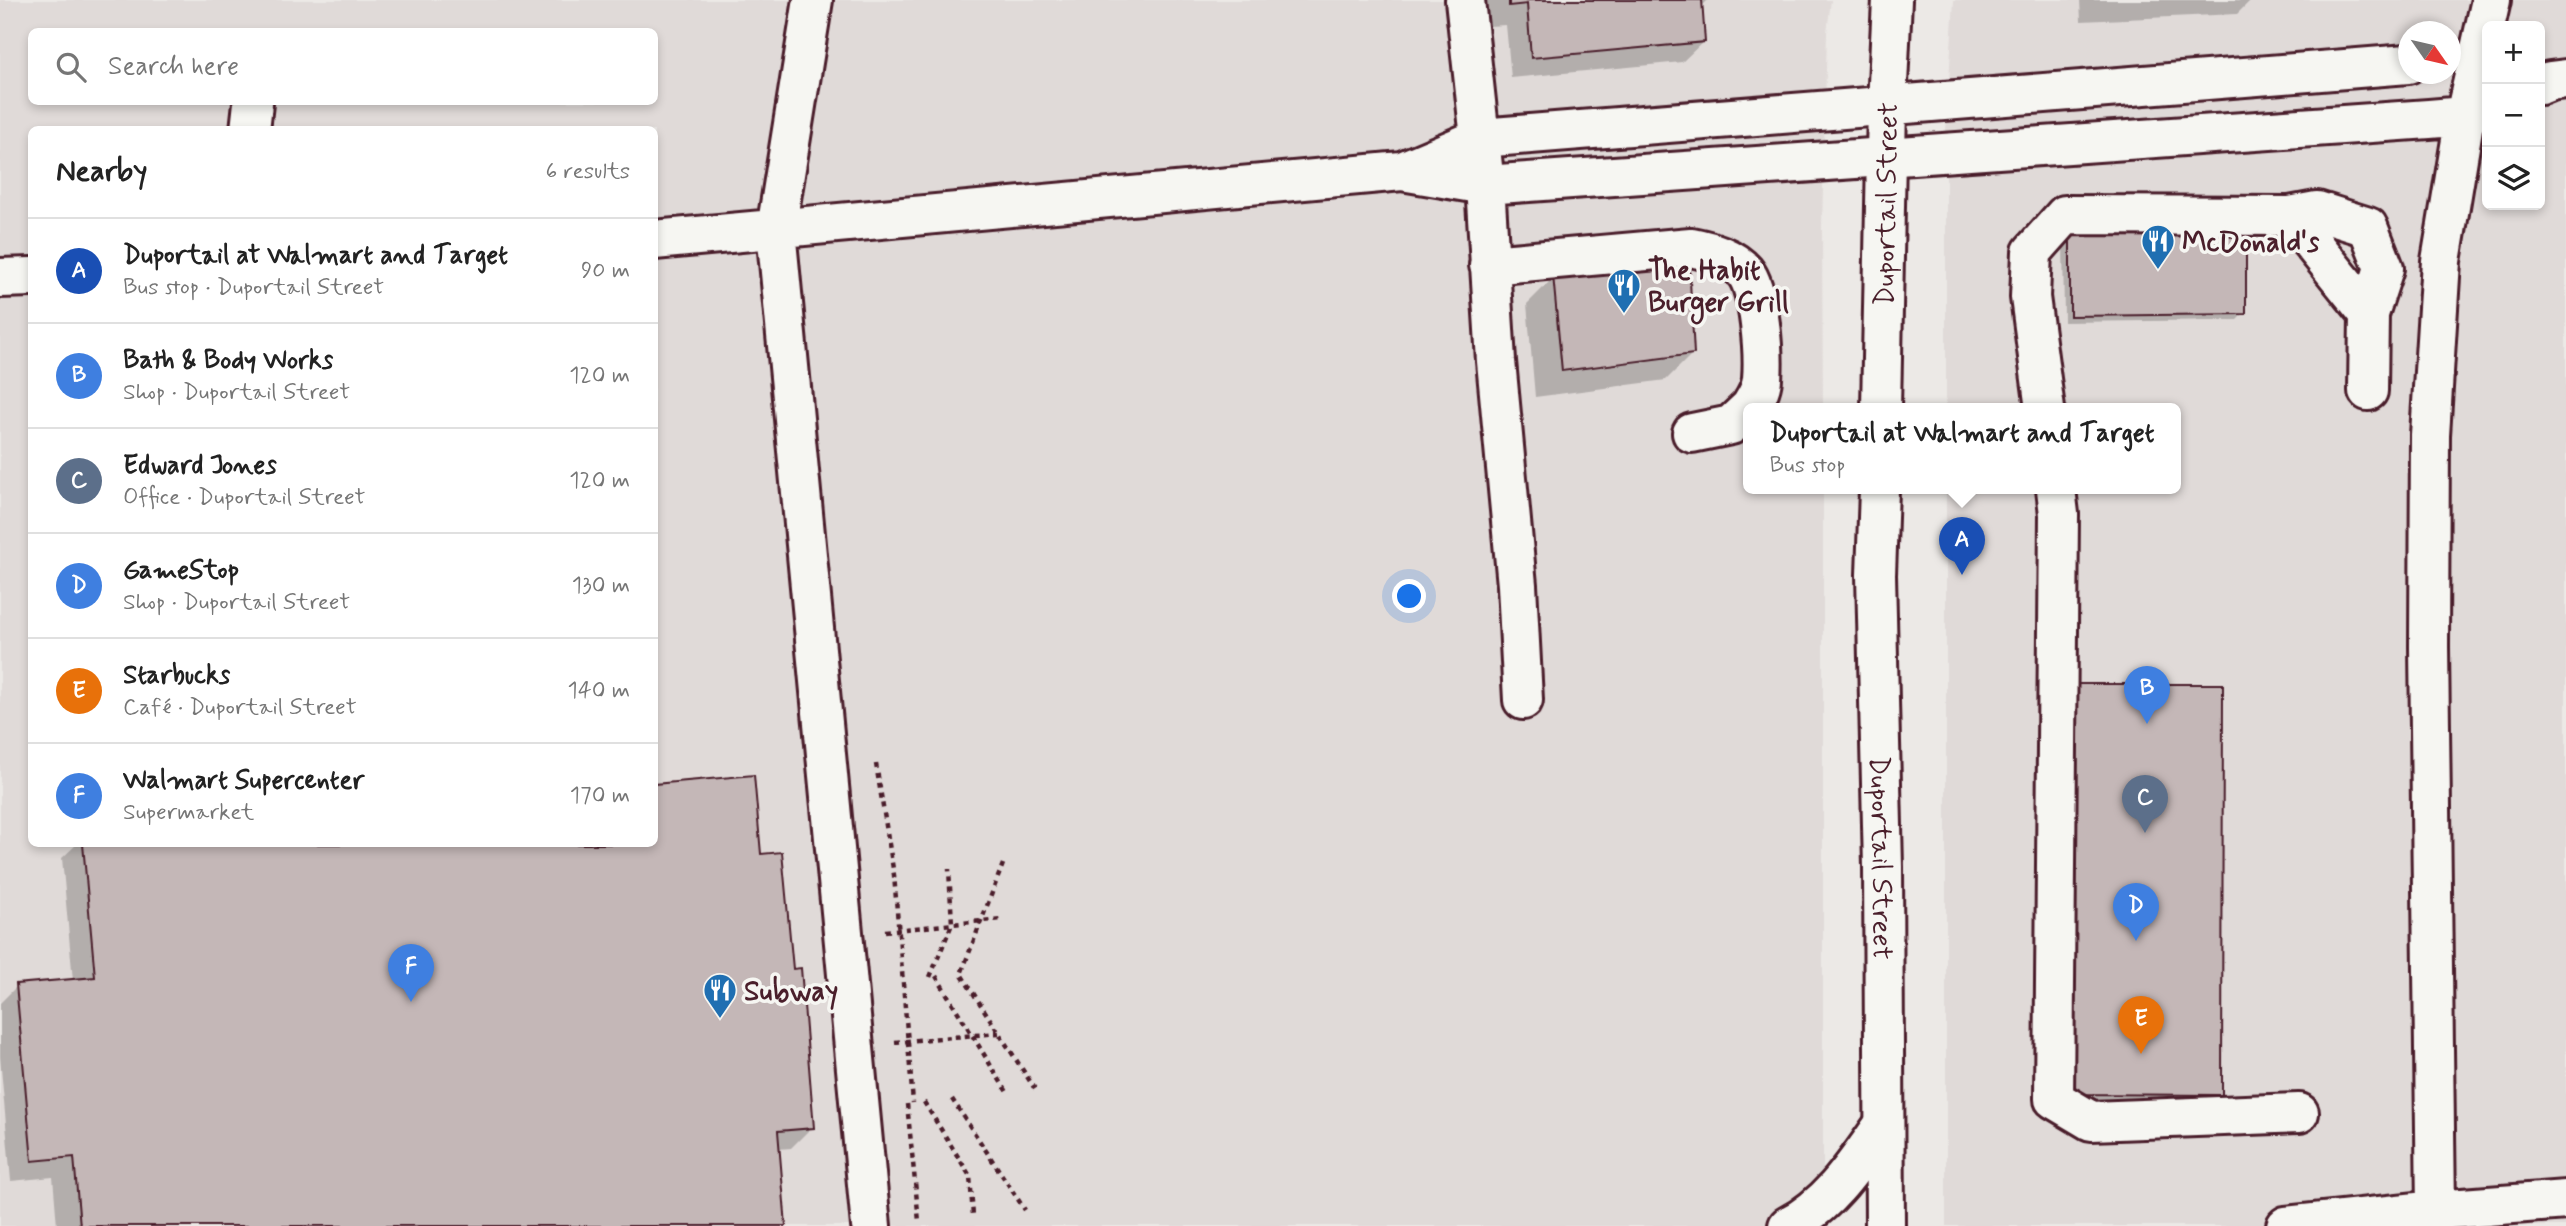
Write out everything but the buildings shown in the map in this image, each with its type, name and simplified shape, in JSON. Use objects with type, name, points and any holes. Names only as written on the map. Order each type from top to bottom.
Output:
[{"type":"main road","points":[[813,0],[776,230],[871,1226]]},
{"type":"main road","points":[[1465,0],[1485,185],[1504,461],[1517,585],[1523,700]]},
{"type":"main road","name":"Duportail Street","points":[[1881,403],[1887,105],[1892,0]]},
{"type":"main road","points":[[2436,1210],[2429,660],[2430,435],[2441,261],[2476,111],[2471,60],[2491,0]]},
{"type":"main road","points":[[1402,171],[1480,138],[2398,65]]},
{"type":"main road","points":[[658,240],[1402,171],[1485,185],[2476,111]]},
{"type":"main road","points":[[2044,403],[2030,297],[2032,252],[2065,215],[2290,216],[2317,211],[2368,227],[2385,268],[2369,314],[2368,391]]},
{"type":"main road","points":[[2290,216],[2369,314]]},
{"type":"main road","points":[[1489,265],[1691,247],[1723,256],[1746,273],[1759,304],[1762,379],[1753,403]]},
{"type":"main road","points":[[0,278],[28,277]]},
{"type":"main road","points":[[1692,433],[1731,425],[1743,414]]},
{"type":"main road","name":"Duportail Street","points":[[1879,494],[1876,575],[1883,867],[1885,1226]]},
{"type":"main road","points":[[2057,494],[2059,514],[2054,1099],[2091,1121],[2299,1113]]},
{"type":"main road","points":[[1788,1226],[1833,1192],[1853,1169],[1884,1124]]},
{"type":"main road","points":[[2286,1226],[2566,1200]]},
{"type":"path","points":[[876,764],[894,874],[919,1221]]},
{"type":"path","points":[[1003,864],[961,974],[1035,1089]]},
{"type":"path","points":[[949,869],[952,924],[933,977],[1007,1092]]},
{"type":"path","points":[[843,935],[1002,919]]},
{"type":"path","points":[[854,1045],[999,1033]]},
{"type":"path","points":[[952,1099],[1025,1210]]},
{"type":"path","points":[[924,1102],[970,1176],[973,1216]]},
{"type":"shaded area","points":[[0,0],[1831,0],[1827,32],[1822,227],[1823,403],[1743,403],[1743,494],[1823,494],[1823,1226],[0,1226]]},
{"type":"shaded area","points":[[1954,0],[2566,0],[2566,1226],[1946,1226],[1946,494],[2181,494],[2181,403],[1946,403],[1946,130]]},
{"type":"place","name":"McDonald's","points":[[2158,271]]},
{"type":"place","name":"The Habit Burger Grill","points":[[1624,315]]},
{"type":"place","name":"Duportail at Walmart and Target","points":[[1962,575]]},
{"type":"place","name":"Bath & Body Works","points":[[2147,724]]},
{"type":"place","name":"Edward Jones","points":[[2145,833]]},
{"type":"place","name":"GameStop","points":[[2136,941]]},
{"type":"place","name":"Walmart Supercenter","points":[[411,1002]]},
{"type":"place","name":"Subway","points":[[720,1020]]},
{"type":"place","name":"Starbucks","points":[[2141,1054]]}]
